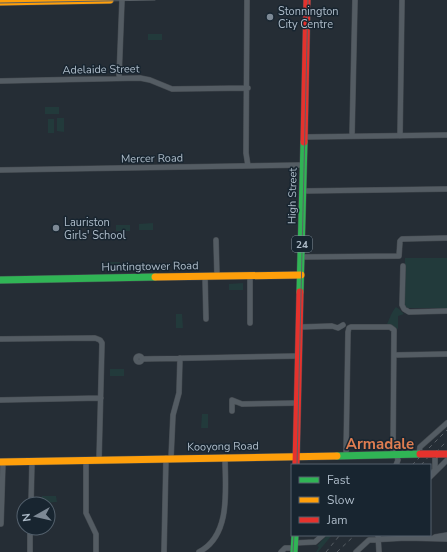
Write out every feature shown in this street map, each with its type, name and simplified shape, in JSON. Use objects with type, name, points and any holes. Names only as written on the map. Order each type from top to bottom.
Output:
[{"type":"street","points":[[0,2],[110,0]]},
{"type":"street","points":[[120,78],[122,0]]},
{"type":"street","points":[[246,166],[248,88],[245,33],[247,0]]},
{"type":"street","name":"High Street","points":[[296,464],[307,0]]},
{"type":"street","points":[[352,136],[355,0]]},
{"type":"street","points":[[400,136],[402,0]]},
{"type":"street","name":"Adelaide Street","points":[[0,81],[120,78],[147,79],[172,89],[248,88]]},
{"type":"street","points":[[304,137],[447,135]]},
{"type":"street","name":"Mercer Road","points":[[0,170],[304,165]]},
{"type":"street","points":[[303,191],[447,189]]},
{"type":"street","points":[[301,257],[398,256],[400,241],[402,239],[447,238]]},
{"type":"street","points":[[216,240],[217,276]]},
{"type":"street","points":[[403,266],[402,302],[404,309],[409,312],[447,311]]},
{"type":"street","name":"Huntingtower Road","points":[[0,280],[301,275]]},
{"type":"street","points":[[205,276],[206,319]]},
{"type":"street","points":[[250,276],[250,323]]},
{"type":"street","points":[[300,327],[332,326],[338,328],[343,325]]},
{"type":"street","points":[[346,455],[349,328],[390,327],[395,332],[394,454],[398,460],[396,464]]},
{"type":"street","points":[[0,339],[95,338],[100,340],[102,343],[99,460]]},
{"type":"street","points":[[394,355],[447,354]]},
{"type":"street","points":[[142,359],[299,356]]},
{"type":"street","points":[[164,552],[168,458],[172,415],[179,393],[180,358]]},
{"type":"street","points":[[0,400],[101,398]]},
{"type":"street","points":[[242,404],[298,403]]},
{"type":"street","points":[[421,453],[420,447],[447,423]]},
{"type":"street","name":"Kooyong Road","points":[[2,462],[297,455],[447,454]]},
{"type":"street","points":[[431,476],[435,469],[435,455]]},
{"type":"street","points":[[199,552],[212,541],[221,524],[224,508],[225,457]]},
{"type":"street","points":[[86,460],[85,510],[96,534],[96,552]]},
{"type":"street","points":[[431,476],[447,460]]},
{"type":"street","points":[[31,496],[32,461]]},
{"type":"street","points":[[1,524],[2,462]]},
{"type":"street","points":[[434,538],[447,535]]},
{"type":"street","points":[[30,536],[30,552]]},
{"type":"street","points":[[294,549],[295,536]]},
{"type":"street","points":[[282,552],[285,548],[294,549],[315,542],[322,536]]},
{"type":"street","points":[[378,551],[379,537]]},
{"type":"street","points":[[356,552],[367,541],[379,537],[447,539]]},
{"type":"green space","points":[[148,34],[162,34],[162,40],[148,40]]},
{"type":"green space","points":[[45,107],[59,107],[59,114],[45,114]]},
{"type":"green space","points":[[57,118],[64,118],[64,132],[57,131]]},
{"type":"green space","points":[[48,119],[54,119],[54,133],[48,133]]},
{"type":"green space","points":[[153,223],[153,230],[139,230],[139,224]]},
{"type":"green space","points":[[116,225],[130,225],[130,231],[116,231]]},
{"type":"green space","points":[[405,258],[447,258],[447,308],[406,308],[404,305]]},
{"type":"green space","points":[[106,262],[120,262],[120,268],[106,269]]},
{"type":"green space","points":[[243,283],[243,290],[229,290],[229,284]]},
{"type":"green space","points":[[396,307],[404,314],[398,316],[398,329],[387,324]]},
{"type":"green space","points":[[176,314],[182,314],[183,328],[176,328]]},
{"type":"green space","points":[[110,369],[124,369],[124,376],[110,376]]},
{"type":"green space","points":[[202,414],[208,414],[208,428],[201,428]]},
{"type":"green space","points":[[326,536],[331,536],[318,552],[316,552],[319,547],[317,546]]},
{"type":"tram line","points":[[0,3],[155,0]]},
{"type":"tram line","points":[[297,464],[308,0]]},
{"type":"tram line","points":[[293,552],[294,536]]},
{"type":"railway","points":[[413,464],[447,430]]},
{"type":"railway","points":[[430,458],[447,441]]},
{"type":"railway","points":[[422,464],[432,453]]},
{"type":"railway","points":[[326,552],[339,536]]},
{"type":"railway","points":[[337,552],[354,536]]},
{"type":"traffic: fast","points":[[300,292],[304,142]]},
{"type":"traffic: fast","points":[[0,280],[155,277]]},
{"type":"traffic: fast","points":[[337,456],[420,454]]},
{"type":"traffic: fast","points":[[294,552],[295,536]]},
{"type":"traffic: slow","points":[[0,2],[110,0]]},
{"type":"traffic: slow","points":[[155,277],[301,275]]},
{"type":"traffic: slow","points":[[0,462],[337,456]]},
{"type":"traffic: jam","points":[[304,142],[307,0]]},
{"type":"traffic: jam","points":[[296,464],[300,292]]},
{"type":"traffic: jam","points":[[420,454],[436,454]]},
{"type":"traffic: jam","points":[[436,454],[447,454]]},
{"type":"place","name":"Stonnington City Centre","points":[[270,17]]},
{"type":"place","name":"Lauriston Girls' School","points":[[56,228]]},
{"type":"district","name":"Armadale","points":[[380,444]]}]
